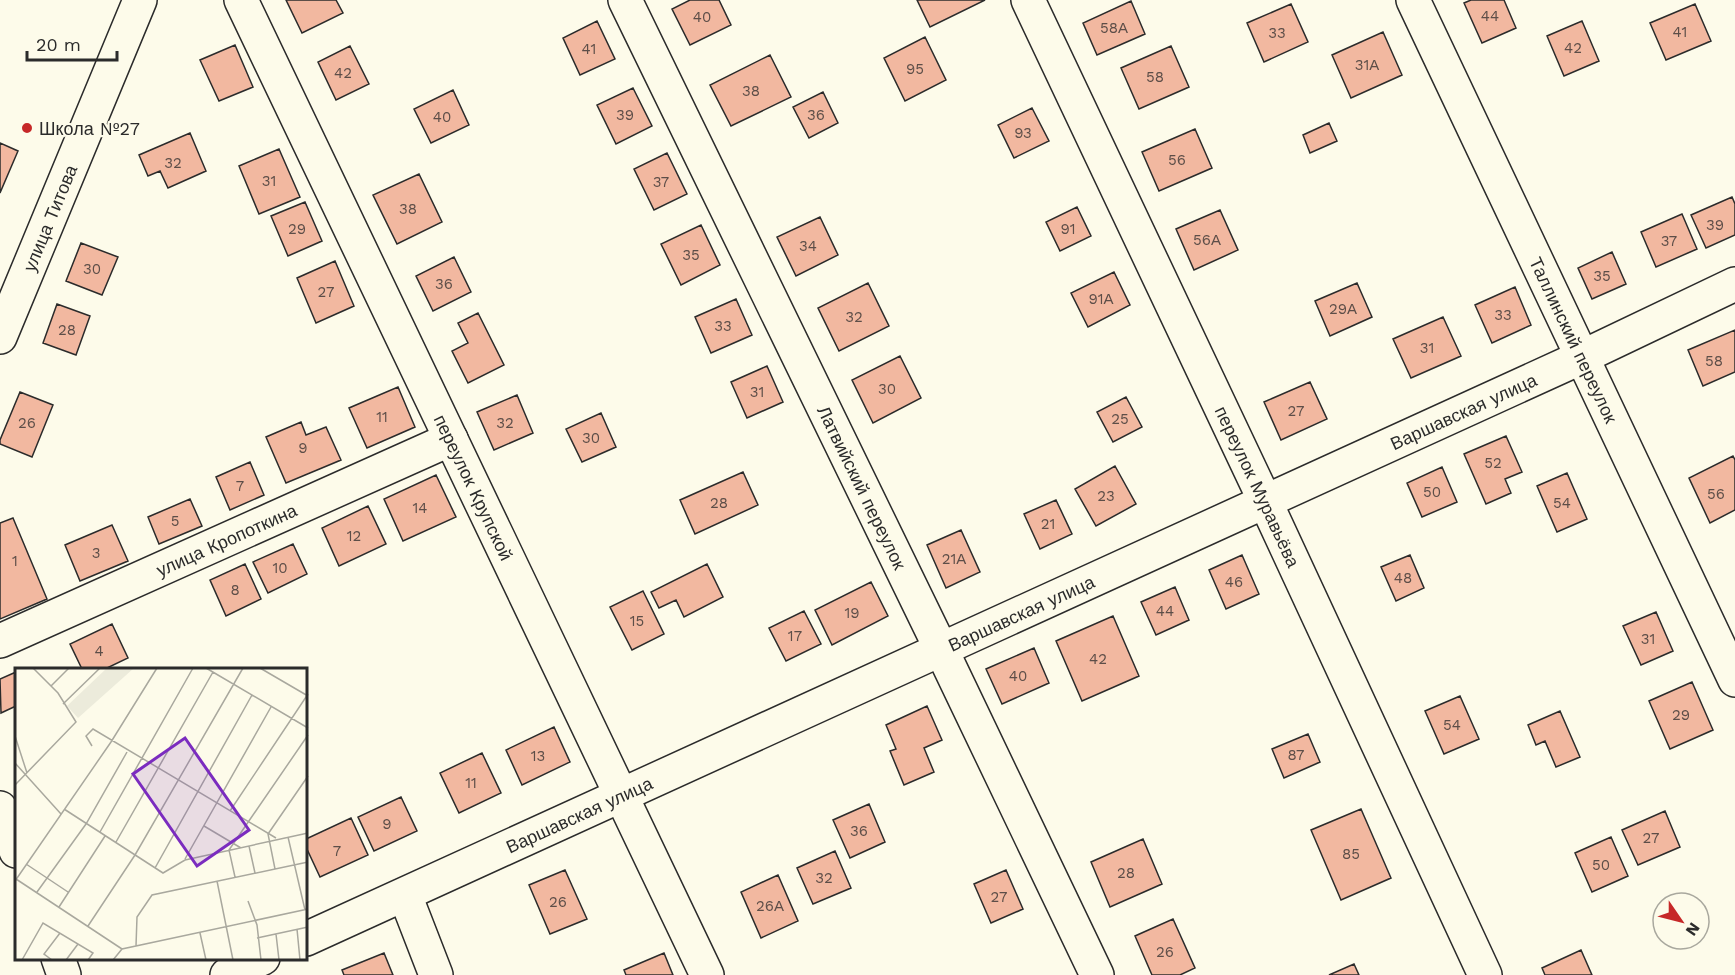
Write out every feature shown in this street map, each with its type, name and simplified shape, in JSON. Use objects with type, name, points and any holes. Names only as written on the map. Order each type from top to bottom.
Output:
[{"type":"street","name":"улица Титова","points":[[0,337],[140,0]]},
{"type":"street","name":"переулок Крупской","points":[[241,0],[707,975]]},
{"type":"street","name":"Латвийский переулок","points":[[625,0],[1097,975]]},
{"type":"street","name":"переулок Муравьёва","points":[[1028,0],[1265,501],[1485,975]]},
{"type":"street","name":"Таллинский переулок","points":[[1413,0],[1735,680]]},
{"type":"street","name":"Варшавская улица","points":[[308,938],[1582,357],[1735,284]]},
{"type":"street","name":"улица Кропоткина","points":[[0,641],[451,439]]},
{"type":"street","points":[[0,808],[15,848]]},
{"type":"street","points":[[405,895],[436,975]]},
{"type":"street","points":[[59,960],[64,975]]},
{"type":"street","points":[[227,975],[259,960]]},
{"type":"building","points":[[286,0],[336,0],[343,13],[302,33]]},
{"type":"building","points":[[690,0],[719,0],[731,25],[690,45],[672,9]]},
{"type":"building","points":[[917,0],[985,0],[930,27]]},
{"type":"building","points":[[1471,0],[1504,0],[1516,28],[1482,43],[1464,3]]},
{"type":"building","points":[[1131,1],[1145,34],[1097,55],[1083,23]]},
{"type":"building","points":[[1291,4],[1308,42],[1264,62],[1247,23]]},
{"type":"building","points":[[1695,4],[1711,41],[1666,60],[1650,23]]},
{"type":"building","points":[[597,21],[615,59],[580,75],[563,38]]},
{"type":"building","points":[[1582,21],[1599,61],[1564,76],[1547,36]]},
{"type":"building","points":[[1383,32],[1402,75],[1351,98],[1332,55]]},
{"type":"building","points":[[925,37],[946,80],[905,101],[884,58]]},
{"type":"building","points":[[235,45],[253,87],[219,101],[200,60]]},
{"type":"building","points":[[350,46],[369,84],[336,100],[318,62]]},
{"type":"building","points":[[1171,46],[1189,87],[1139,109],[1121,68]]},
{"type":"building","points":[[770,55],[791,97],[731,126],[710,85]]},
{"type":"building","points":[[633,88],[652,126],[616,144],[597,105]]},
{"type":"building","points":[[453,90],[469,125],[431,143],[414,109]]},
{"type":"building","points":[[823,92],[838,123],[809,138],[793,107]]},
{"type":"building","points":[[1032,108],[1049,141],[1014,158],[998,125]]},
{"type":"building","points":[[1329,123],[1337,141],[1310,153],[1303,135]]},
{"type":"building","points":[[1195,129],[1212,168],[1159,191],[1142,152]]},
{"type":"building","points":[[190,133],[206,171],[168,188],[160,171],[148,176],[139,155]]},
{"type":"building","points":[[0,143],[18,151],[0,193]]},
{"type":"building","points":[[279,149],[300,197],[259,214],[239,166]]},
{"type":"building","points":[[667,153],[687,194],[654,210],[634,169]]},
{"type":"building","points":[[419,174],[442,222],[397,244],[373,195]]},
{"type":"building","points":[[1732,197],[1735,204],[1735,235],[1706,248],[1691,215]]},
{"type":"building","points":[[305,202],[322,241],[288,256],[271,216]]},
{"type":"building","points":[[1077,207],[1091,236],[1060,251],[1046,222]]},
{"type":"building","points":[[1220,210],[1238,250],[1194,270],[1176,229]]},
{"type":"building","points":[[1682,214],[1697,249],[1656,267],[1641,232]]},
{"type":"building","points":[[820,217],[838,255],[796,276],[777,237]]},
{"type":"building","points":[[701,225],[720,265],[681,285],[661,244]]},
{"type":"building","points":[[81,243],[118,257],[102,295],[66,281]]},
{"type":"building","points":[[1612,252],[1626,284],[1592,299],[1578,268]]},
{"type":"building","points":[[454,257],[471,292],[433,311],[416,276]]},
{"type":"building","points":[[335,261],[354,306],[316,323],[297,278]]},
{"type":"building","points":[[1114,272],[1130,305],[1088,327],[1071,293]]},
{"type":"building","points":[[868,283],[889,326],[839,351],[818,308]]},
{"type":"building","points":[[1357,283],[1372,317],[1330,336],[1315,301]]},
{"type":"building","points":[[1515,287],[1531,325],[1492,343],[1475,305]]},
{"type":"building","points":[[736,299],[752,335],[711,353],[695,317]]},
{"type":"building","points":[[57,304],[90,316],[76,355],[43,343]]},
{"type":"building","points":[[478,313],[504,365],[468,383],[452,351],[468,343],[458,323]]},
{"type":"building","points":[[1443,317],[1461,356],[1411,378],[1393,339]]},
{"type":"building","points":[[1735,330],[1735,372],[1703,386],[1688,350]]},
{"type":"building","points":[[900,356],[921,398],[873,423],[852,380]]},
{"type":"building","points":[[767,366],[783,402],[747,418],[731,382]]},
{"type":"building","points":[[1310,382],[1327,419],[1281,440],[1264,402]]},
{"type":"building","points":[[398,387],[415,427],[367,448],[349,408]]},
{"type":"building","points":[[20,392],[53,405],[32,457],[0,444]]},
{"type":"building","points":[[517,395],[533,433],[494,450],[477,412]]},
{"type":"building","points":[[1126,397],[1142,427],[1113,442],[1097,412]]},
{"type":"building","points":[[601,413],[616,447],[582,462],[566,429]]},
{"type":"building","points":[[301,422],[306,435],[326,427],[341,460],[286,483],[266,437]]},
{"type":"building","points":[[1506,436],[1522,472],[1505,479],[1511,493],[1486,504],[1464,454]]},
{"type":"building","points":[[1733,456],[1735,460],[1735,510],[1710,523],[1689,478]]},
{"type":"building","points":[[250,462],[264,495],[230,510],[216,477]]},
{"type":"building","points":[[1115,466],[1136,504],[1096,526],[1075,489]]},
{"type":"building","points":[[1442,467],[1457,502],[1422,517],[1407,483]]},
{"type":"building","points":[[743,472],[758,505],[695,534],[680,500]]},
{"type":"building","points":[[1567,473],[1587,519],[1557,532],[1537,486]]},
{"type":"building","points":[[436,475],[456,517],[403,541],[384,499]]},
{"type":"building","points":[[190,499],[202,526],[159,544],[148,517]]},
{"type":"building","points":[[1056,500],[1072,534],[1040,549],[1024,514]]},
{"type":"building","points":[[368,506],[386,544],[339,566],[322,528]]},
{"type":"building","points":[[13,518],[47,599],[0,619],[0,523]]},
{"type":"building","points":[[112,525],[128,561],[80,581],[65,545]]},
{"type":"building","points":[[961,530],[980,572],[946,588],[927,545]]},
{"type":"building","points":[[293,544],[307,574],[268,593],[253,562]]},
{"type":"building","points":[[1242,555],[1259,594],[1226,609],[1209,570]]},
{"type":"building","points":[[1410,555],[1424,588],[1396,601],[1381,567]]},
{"type":"building","points":[[245,564],[261,599],[226,616],[210,580]]},
{"type":"building","points":[[707,564],[723,597],[684,617],[676,600],[659,608],[651,592]]},
{"type":"building","points":[[871,582],[888,616],[832,645],[815,610]]},
{"type":"building","points":[[1175,587],[1189,620],[1156,635],[1141,602]]},
{"type":"building","points":[[643,591],[664,634],[632,650],[610,607]]},
{"type":"building","points":[[804,611],[821,644],[786,661],[769,628]]},
{"type":"building","points":[[1656,612],[1673,651],[1641,665],[1623,626]]},
{"type":"building","points":[[1113,616],[1139,676],[1082,701],[1056,641]]},
{"type":"building","points":[[112,624],[128,658],[107,668],[82,668],[70,644]]},
{"type":"building","points":[[1034,648],[1049,683],[1002,704],[986,669]]},
{"type":"building","points":[[15,672],[15,706],[1,713],[0,679]]},
{"type":"building","points":[[1692,682],[1713,730],[1670,749],[1649,701]]},
{"type":"building","points":[[1460,696],[1479,739],[1444,754],[1425,711]]},
{"type":"building","points":[[927,706],[942,740],[924,748],[934,772],[904,785],[890,751],[896,749],[886,725]]},
{"type":"building","points":[[1560,711],[1580,757],[1556,767],[1545,741],[1536,745],[1528,725]]},
{"type":"building","points":[[554,727],[570,762],[522,785],[506,750]]},
{"type":"building","points":[[1308,734],[1320,762],[1284,778],[1272,749]]},
{"type":"building","points":[[482,753],[501,793],[459,813],[440,773]]},
{"type":"building","points":[[401,797],[417,831],[374,851],[358,817]]},
{"type":"building","points":[[869,804],[885,842],[850,858],[833,820]]},
{"type":"building","points":[[1361,809],[1391,878],[1341,900],[1311,830]]},
{"type":"building","points":[[1665,811],[1680,847],[1638,865],[1622,830]]},
{"type":"building","points":[[351,818],[368,855],[320,877],[308,851],[308,838]]},
{"type":"building","points":[[1611,837],[1628,876],[1592,892],[1575,853]]},
{"type":"building","points":[[1143,839],[1162,884],[1110,907],[1091,862]]},
{"type":"building","points":[[835,851],[851,888],[813,904],[797,868]]},
{"type":"building","points":[[565,870],[587,919],[550,934],[529,885]]},
{"type":"building","points":[[1006,870],[1023,909],[991,923],[974,884]]},
{"type":"building","points":[[778,875],[798,921],[761,938],[741,892]]},
{"type":"building","points":[[1173,919],[1195,968],[1180,975],[1152,975],[1135,936]]},
{"type":"building","points":[[1581,950],[1592,975],[1545,975],[1542,968]]},
{"type":"building","points":[[384,953],[393,975],[344,975],[342,970]]},
{"type":"building","points":[[664,953],[673,975],[626,975],[624,970]]},
{"type":"building","points":[[1354,964],[1359,975],[1329,975]]},
{"type":"place","name":"Школа №27","points":[[27,128]]}]
